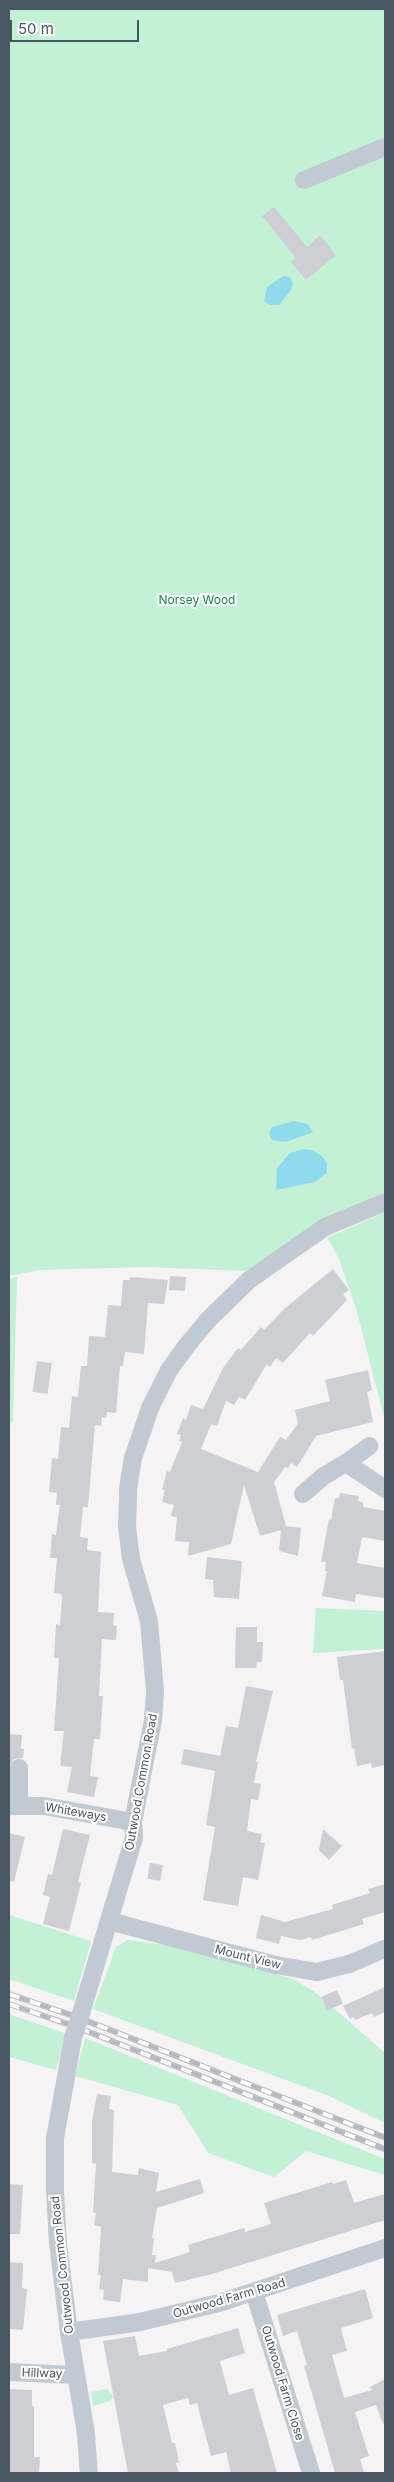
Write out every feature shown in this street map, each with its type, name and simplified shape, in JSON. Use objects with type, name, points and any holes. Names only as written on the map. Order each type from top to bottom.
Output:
[{"type":"street","points":[[304,180],[385,147]]},
{"type":"street","name":"Outwood Common Road","points":[[75,2375],[58,2243],[55,2165],[59,2112],[73,2038],[134,1838],[133,1822],[153,1720],[155,1691],[149,1621],[131,1559],[127,1527],[128,1489],[133,1458],[150,1408],[169,1370],[208,1320],[249,1280],[325,1227],[385,1202]]},
{"type":"street","points":[[303,1494],[324,1476],[369,1446]]},
{"type":"street","points":[[346,1463],[385,1489]]},
{"type":"street","name":"Whiteways","points":[[19,1768],[14,1805],[79,1811],[133,1822]]},
{"type":"street","name":"Mount View","points":[[109,1921],[276,1965],[316,1972],[349,1964],[385,1948]]},
{"type":"street","name":"Outwood Farm Road","points":[[69,2332],[159,2318],[254,2292],[385,2248]]},
{"type":"street","name":"Outwood Farm Close","points":[[254,2292],[311,2473]]},
{"type":"street","name":"Hillway","points":[[9,2372],[75,2375]]},
{"type":"street","points":[[75,2375],[86,2434],[89,2473]]},
{"type":"green space","name":"Norsey Wood","points":[[9,9],[385,9],[385,1192],[319,1222],[246,1271],[147,1267],[40,1270],[9,1276]]},
{"type":"green space","points":[[385,1212],[385,1421],[356,1308],[339,1259],[327,1238]]},
{"type":"green space","points":[[17,1277],[13,1421],[9,1427],[9,1279]]},
{"type":"green space","points":[[316,1608],[385,1611],[385,1649],[313,1653]]},
{"type":"green space","points":[[9,1915],[91,1941],[74,2001],[9,1979]]},
{"type":"green space","points":[[128,1940],[179,1947],[293,1979],[315,1992],[385,2053],[385,2123],[329,2096],[93,2009],[116,1947]]},
{"type":"green space","points":[[9,2014],[67,2034],[56,2070],[9,2057]]},
{"type":"green space","points":[[85,2038],[385,2159],[385,2175],[306,2151],[274,2177],[208,2153],[178,2105],[75,2076]]},
{"type":"green space","points":[[107,2389],[113,2398],[110,2401],[93,2406],[91,2392]]},
{"type":"water","points":[[283,276],[290,277],[293,283],[291,290],[279,305],[270,305],[264,301],[267,287]]},
{"type":"water","points":[[294,1121],[308,1124],[313,1132],[286,1142],[272,1140],[269,1134],[272,1127]]},
{"type":"water","points":[[304,1149],[312,1150],[322,1156],[327,1163],[327,1173],[315,1182],[276,1190],[277,1168],[290,1153]]},
{"type":"building","points":[[274,207],[307,247],[320,235],[336,255],[306,280],[291,262],[296,258],[262,216]]},
{"type":"building","points":[[333,1269],[349,1290],[343,1294],[347,1300],[313,1336],[310,1333],[283,1363],[276,1358],[270,1367],[267,1364],[245,1400],[239,1397],[234,1405],[226,1401],[217,1426],[211,1424],[201,1449],[258,1472],[280,1437],[286,1440],[298,1423],[295,1410],[330,1401],[325,1380],[368,1370],[372,1390],[367,1392],[373,1422],[316,1436],[297,1467],[291,1463],[288,1468],[285,1467],[274,1482],[286,1526],[301,1528],[298,1556],[279,1551],[281,1530],[260,1536],[244,1485],[231,1544],[188,1556],[189,1542],[175,1541],[177,1517],[171,1516],[174,1505],[162,1502],[165,1490],[162,1490],[167,1471],[170,1472],[182,1442],[179,1441],[181,1435],[177,1434],[183,1418],[186,1420],[191,1405],[203,1409],[223,1368],[238,1348],[241,1350],[261,1327],[264,1330],[284,1309]]},
{"type":"building","points":[[170,1276],[186,1277],[185,1291],[169,1290]]},
{"type":"building","points":[[130,1277],[168,1280],[164,1304],[148,1303],[144,1354],[125,1352],[123,1366],[120,1366],[116,1413],[107,1412],[106,1418],[102,1417],[101,1426],[95,1425],[88,1507],[83,1507],[80,1537],[88,1538],[87,1550],[101,1552],[98,1612],[114,1613],[113,1625],[117,1626],[116,1640],[102,1639],[99,1696],[103,1696],[100,1739],[94,1739],[90,1776],[98,1777],[94,1797],[67,1792],[72,1767],[60,1766],[64,1731],[54,1731],[59,1658],[54,1658],[56,1624],[60,1625],[62,1597],[61,1594],[54,1593],[57,1558],[50,1558],[52,1534],[56,1535],[60,1505],[56,1505],[57,1493],[49,1492],[52,1458],[58,1459],[61,1427],[69,1428],[72,1396],[78,1397],[81,1366],[87,1366],[89,1336],[105,1337],[108,1305],[121,1306],[123,1280],[130,1280]]},
{"type":"building","points":[[37,1361],[52,1363],[48,1394],[33,1392]]},
{"type":"building","points":[[340,1493],[359,1496],[358,1501],[363,1502],[363,1507],[385,1511],[385,1541],[362,1537],[357,1563],[385,1568],[385,1598],[356,1594],[355,1602],[322,1596],[327,1571],[325,1571],[326,1562],[321,1562],[329,1519],[331,1520],[335,1498],[339,1498]]},
{"type":"building","points":[[207,1557],[242,1561],[239,1599],[214,1597],[213,1580],[205,1579]]},
{"type":"building","points":[[236,1627],[257,1627],[257,1642],[263,1642],[262,1662],[257,1662],[256,1668],[235,1668]]},
{"type":"building","points":[[385,1651],[385,1765],[372,1768],[371,1763],[357,1766],[354,1748],[352,1749],[343,1680],[340,1680],[337,1657]]},
{"type":"building","points":[[246,1686],[273,1691],[256,1762],[258,1762],[254,1783],[261,1784],[258,1800],[251,1799],[247,1831],[262,1834],[260,1842],[265,1843],[258,1880],[243,1877],[238,1906],[203,1900],[215,1827],[206,1825],[215,1771],[181,1764],[184,1749],[220,1756],[226,1726],[238,1728]]},
{"type":"building","points":[[9,1734],[22,1735],[21,1748],[24,1749],[23,1758],[14,1759],[9,1766]]},
{"type":"building","points":[[63,1829],[90,1835],[78,1882],[81,1883],[69,1931],[43,1924],[50,1897],[43,1895],[48,1874],[52,1875]]},
{"type":"building","points":[[323,1829],[342,1846],[329,1860],[319,1850]]},
{"type":"building","points":[[9,1833],[25,1837],[14,1882],[9,1881]]},
{"type":"building","points":[[150,1863],[163,1865],[160,1881],[147,1879]]},
{"type":"building","points":[[385,1884],[385,1912],[362,1919],[364,1924],[312,1940],[311,1937],[300,1940],[281,1936],[279,1944],[256,1938],[261,1915],[285,1922],[333,1909],[332,1905],[370,1893],[368,1889]]},
{"type":"building","points":[[385,1987],[385,2012],[374,2017],[372,2013],[355,2020],[354,2017],[350,2019],[343,2006]]},
{"type":"building","points":[[337,1990],[343,2004],[327,2010],[321,1997]]},
{"type":"building","points":[[97,2094],[111,2096],[109,2109],[114,2110],[112,2172],[138,2175],[139,2168],[159,2173],[156,2192],[200,2179],[204,2193],[157,2208],[152,2238],[154,2238],[152,2255],[156,2255],[155,2263],[190,2252],[188,2245],[244,2228],[245,2232],[271,2224],[264,2203],[332,2182],[333,2184],[346,2180],[354,2203],[385,2194],[385,2220],[212,2274],[175,2283],[172,2272],[148,2268],[148,2282],[123,2279],[120,2302],[103,2300],[104,2290],[99,2289],[101,2275],[98,2275],[101,2227],[94,2225],[96,2213],[93,2212],[96,2164],[92,2163],[92,2121]]},
{"type":"building","points":[[9,2184],[23,2185],[20,2234],[9,2234]]},
{"type":"building","points":[[9,2262],[23,2263],[22,2288],[27,2289],[23,2330],[9,2329]]},
{"type":"building","points":[[365,2289],[373,2318],[341,2328],[347,2351],[332,2355],[344,2398],[372,2390],[370,2387],[385,2379],[385,2423],[383,2424],[376,2405],[355,2412],[369,2456],[360,2459],[364,2473],[335,2473],[304,2366],[307,2365],[297,2331],[283,2336],[277,2315]]},
{"type":"building","points":[[238,2328],[245,2353],[220,2361],[229,2395],[253,2388],[277,2473],[231,2473],[226,2452],[211,2456],[197,2403],[190,2405],[188,2398],[163,2405],[172,2443],[175,2443],[179,2462],[176,2463],[179,2473],[128,2473],[103,2341],[135,2336],[139,2356],[167,2351],[167,2349]]},
{"type":"building","points":[[9,2389],[32,2390],[32,2406],[34,2406],[34,2457],[40,2457],[39,2473],[9,2473]]},
{"type":"railway","points":[[9,1994],[77,2017],[385,2138]]},
{"type":"railway","points":[[9,2004],[79,2028],[385,2149]]}]
